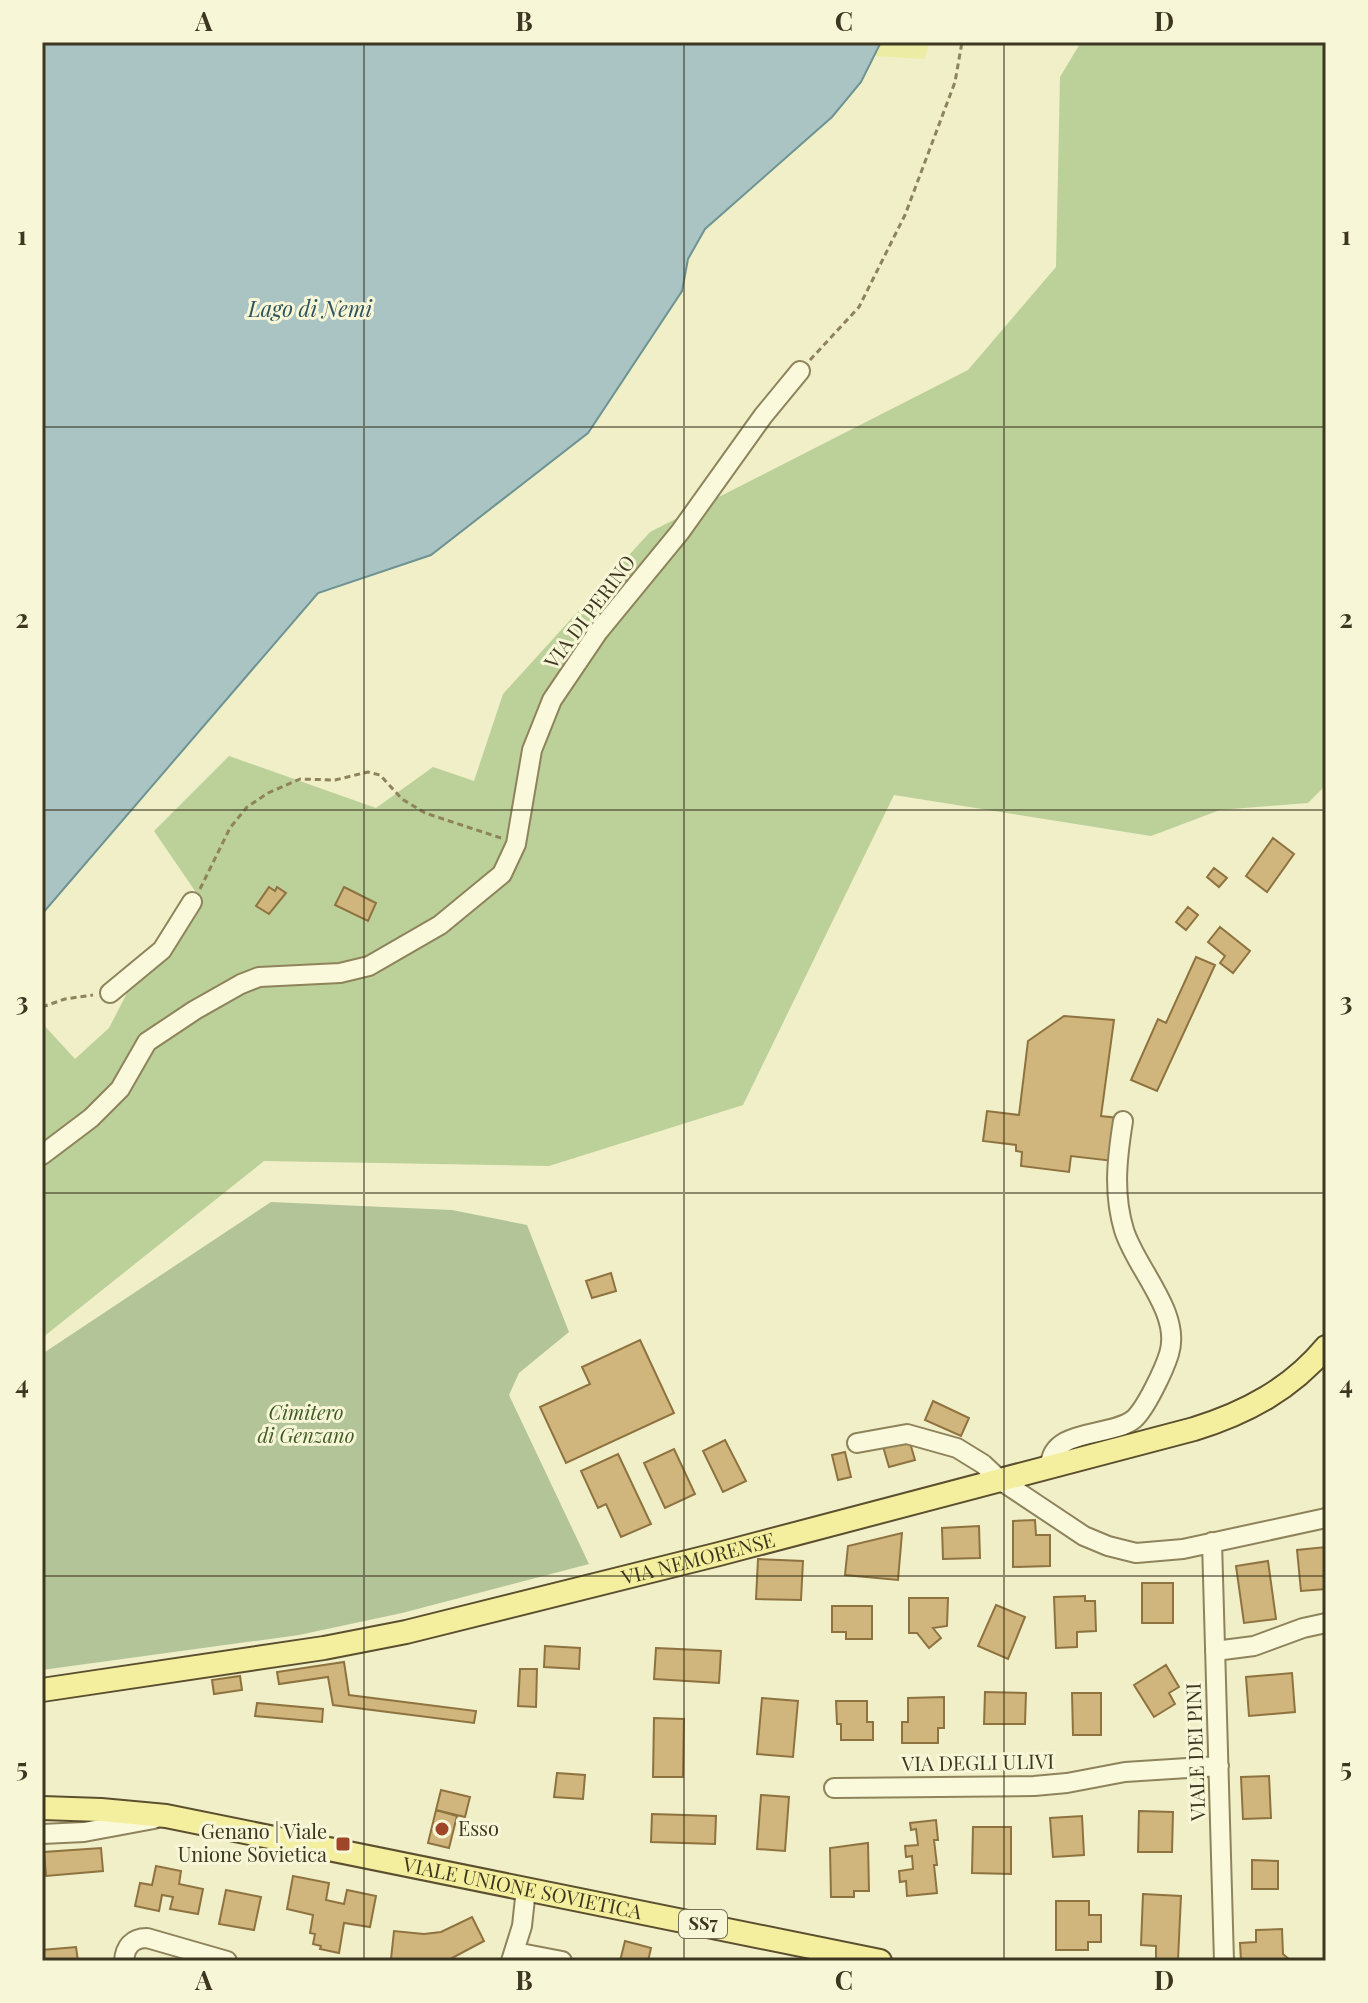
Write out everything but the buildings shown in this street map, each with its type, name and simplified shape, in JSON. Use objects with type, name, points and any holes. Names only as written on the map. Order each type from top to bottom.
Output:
[{"type":"main road","name":"VIA NEMORENSE","points":[[42,1690],[313,1650],[406,1632],[1050,1467],[1199,1427],[1244,1411],[1288,1385],[1326,1347]]},
{"type":"main road","name":"VIALE UNIONE SOVIETICA","points":[[42,1808],[166,1816],[880,1961]]},
{"type":"street","name":"VIA DI PERINO","points":[[42,1155],[91,1118],[120,1089],[147,1042],[167,1029],[241,984],[259,977],[340,973],[369,966],[440,925],[502,874],[516,844],[532,750],[552,700],[598,632],[680,532],[763,416],[800,371]]},
{"type":"street","points":[[110,993],[162,950],[192,902]]},
{"type":"street","points":[[1050,1467],[1054,1451],[1063,1443],[1123,1425],[1137,1416],[1172,1345],[1170,1321],[1132,1250],[1121,1219],[1116,1179],[1123,1121]]},
{"type":"street","points":[[857,1443],[899,1434],[922,1436],[965,1452],[1000,1480],[1072,1528],[1108,1546],[1147,1552],[1326,1518]]},
{"type":"street","name":"VIALE DEI PINI","points":[[1212,1542],[1224,1961]]},
{"type":"street","points":[[1215,1651],[1254,1646],[1326,1623]]},
{"type":"street","name":"VIA DEGLI ULIVI","points":[[834,1788],[1046,1786],[1125,1772],[1219,1766]]},
{"type":"street","name":"VIALE UNIONE SOVIETICA","points":[[42,1834],[84,1832],[166,1816]]},
{"type":"street","points":[[526,1889],[522,1926],[513,1957],[562,1961]]},
{"type":"street","points":[[124,1961],[128,1946],[141,1938],[227,1961]]},
{"type":"path","points":[[800,371],[859,307],[905,215],[955,82],[962,42]]},
{"type":"path","points":[[192,902],[230,828],[247,807],[268,793],[300,779],[335,780],[368,772],[380,775],[402,799],[425,813],[516,844]]},
{"type":"path","points":[[42,1007],[65,999],[110,993]]},
{"type":"green space","points":[[1081,42],[1326,42],[1326,785],[1308,803],[1220,810],[1151,836],[894,795],[743,1105],[549,1166],[264,1161],[42,1338],[42,1023],[75,1059],[109,1028],[142,964],[195,913],[195,891],[154,831],[229,756],[376,808],[433,767],[474,781],[503,694],[650,532],[968,370],[1056,267],[1060,77]]},
{"type":"green space","name":"Cimitero di Genzano","points":[[271,1202],[452,1210],[527,1225],[569,1332],[519,1373],[509,1395],[589,1564],[402,1613],[299,1635],[42,1670],[42,1354]]},
{"type":"sand","points":[[881,42],[930,42],[924,59],[874,56]]},
{"type":"water","name":"Lago di Nemi","points":[[42,42],[881,42],[861,82],[832,117],[705,229],[688,259],[682,291],[588,433],[431,555],[318,593],[42,914]]},
{"type":"place","name":"Esso","points":[[442,1829]]},
{"type":"place","name":"Genano | Viale Unione Sovietica","points":[[343,1844]]}]
